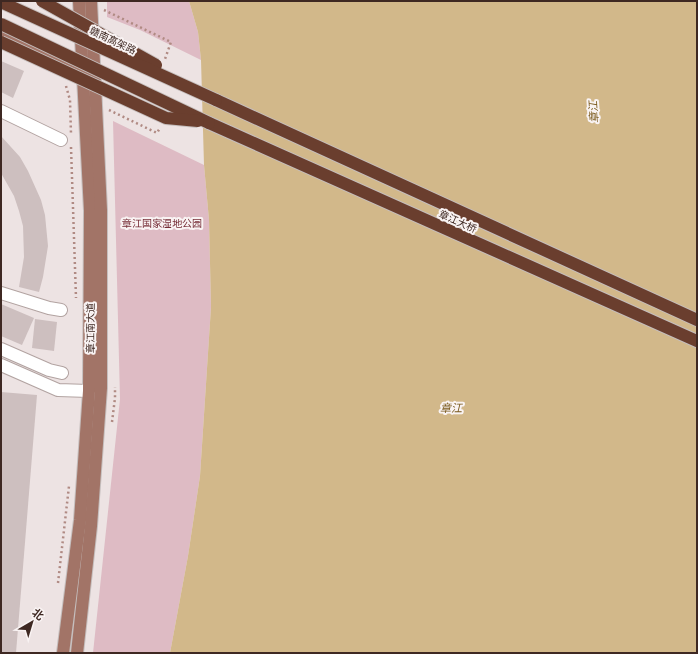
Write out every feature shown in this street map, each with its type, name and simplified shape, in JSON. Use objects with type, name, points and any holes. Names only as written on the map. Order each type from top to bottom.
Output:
[{"type":"highway","points":[[42,1],[156,64],[216,100]]},
{"type":"highway","name":"赣南高架路","points":[[1,2],[216,100]]},
{"type":"highway","points":[[1,24],[209,123]]},
{"type":"highway","points":[[1,42],[166,118],[209,123]]},
{"type":"highway","name":"章江大桥","points":[[216,100],[697,320]]},
{"type":"highway","name":"章江大桥","points":[[209,123],[697,341]]},
{"type":"main road","name":"章江南大道","points":[[63,653],[80,520],[89,391],[90,211],[79,1]]},
{"type":"main road","name":"章江南大道","points":[[77,653],[91,526],[101,388],[101,210],[91,1]]},
{"type":"main road","points":[[1,34],[94,76]]},
{"type":"street","points":[[1,112],[66,139]]},
{"type":"street","points":[[1,293],[49,308],[61,310]]},
{"type":"street","points":[[1,349],[49,370],[62,372]]},
{"type":"street","points":[[1,365],[58,390],[89,391]]},
{"type":"path","points":[[101,9],[171,42],[166,56]]},
{"type":"path","points":[[63,83],[66,86],[70,100],[66,139]]},
{"type":"path","points":[[106,109],[157,133],[160,126]]},
{"type":"path","points":[[71,147],[76,303]]},
{"type":"path","points":[[57,590],[69,479]]},
{"type":"green space","points":[[107,1],[189,1],[198,32],[201,60],[140,30],[107,17]]},
{"type":"green space","name":"章江国家湿地公园","points":[[113,121],[204,165],[209,220],[211,307],[200,476],[188,556],[170,653],[93,653],[120,399]]},
{"type":"water","name":"章江","points":[[189,1],[697,1],[697,653],[170,653],[188,556],[200,476],[211,307],[209,220],[204,165],[201,60],[198,32]]},
{"type":"building","points":[[1,61],[24,71],[13,98],[1,92]]},
{"type":"building","points":[[1,136],[20,157],[28,171],[41,200],[45,215],[48,246],[39,292],[19,287],[24,257],[23,226],[14,196],[1,173]]},
{"type":"building","points":[[1,304],[34,318],[22,345],[1,336]]},
{"type":"building","points":[[35,319],[57,322],[54,351],[32,348]]},
{"type":"building","points":[[1,392],[37,395],[16,653],[1,653]]}]
